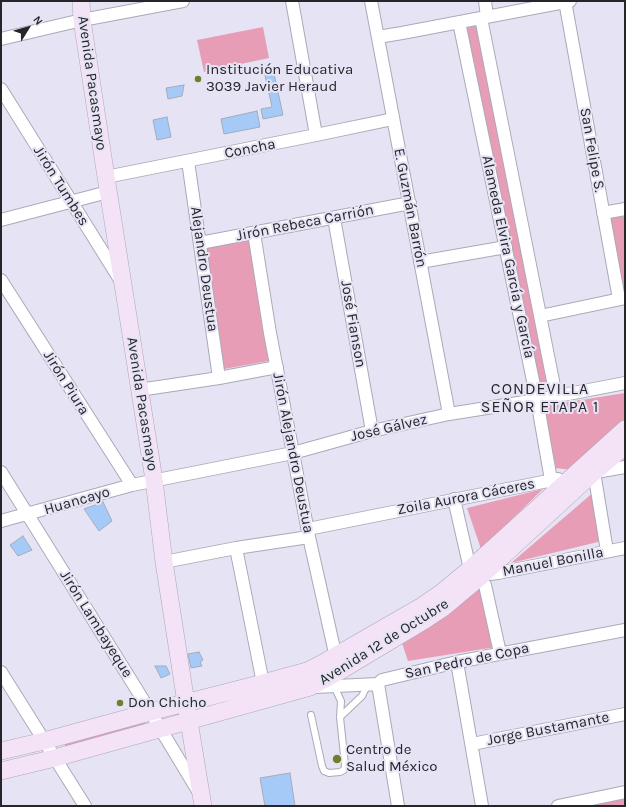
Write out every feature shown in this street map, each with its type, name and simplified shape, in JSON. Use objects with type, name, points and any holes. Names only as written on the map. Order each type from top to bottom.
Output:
[{"type":"main road","name":"Avenida Pacasmayo","points":[[81,1],[82,20],[107,185],[154,480],[164,562],[203,802]]},
{"type":"main road","name":"Avenida 12 de Octubre","points":[[477,574],[553,486],[572,476],[625,429]]},
{"type":"main road","name":"Avenida 12 de Octubre","points":[[1,771],[55,758],[310,687],[337,671],[422,606],[477,574],[625,446]]},
{"type":"main road","name":"Avenida 12 de Octubre","points":[[1,751],[308,671],[321,664],[337,671]]},
{"type":"street","points":[[1,38],[161,3],[183,1]]},
{"type":"street","points":[[292,1],[316,136]]},
{"type":"street","name":"E. Guzmán Barrón","points":[[371,1],[449,414]]},
{"type":"street","name":"Alameda Elvira García y García","points":[[485,1],[484,17],[556,396]]},
{"type":"street","points":[[378,37],[566,1]]},
{"type":"street","name":"San Felipe S.","points":[[566,1],[603,213],[622,298]]},
{"type":"street","name":"Alameda Elvira García y García","points":[[459,22],[537,400],[553,486]]},
{"type":"street","name":"Jirón Tumbes","points":[[1,89],[122,282]]},
{"type":"street","name":"Concha","points":[[1,220],[71,202],[107,185],[188,160],[316,136],[393,119]]},
{"type":"street","name":"Alejandro Deustua","points":[[188,160],[219,378]]},
{"type":"street","name":"Jirón Rebeca Carrión","points":[[200,243],[410,204]]},
{"type":"street","points":[[603,213],[625,209]]},
{"type":"street","name":"José Fianson","points":[[334,218],[372,431]]},
{"type":"street","name":"Jirón Alejandro Deustua","points":[[254,233],[269,326],[293,453],[337,671]]},
{"type":"street","points":[[420,262],[506,247]]},
{"type":"street","name":"Jirón Piura","points":[[1,280],[132,486]]},
{"type":"street","points":[[540,316],[622,298]]},
{"type":"street","points":[[139,390],[277,368]]},
{"type":"street","name":"José Gálvez","points":[[154,480],[293,453],[372,431],[449,414],[537,400],[625,383]]},
{"type":"street","points":[[572,476],[625,467]]},
{"type":"street","name":"Jirón Lambayeque","points":[[1,472],[150,712],[203,802]]},
{"type":"street","points":[[594,473],[607,551]]},
{"type":"street","name":"Huancayo","points":[[1,521],[154,480]]},
{"type":"street","name":"Zoila Aurora Cáceres","points":[[164,562],[309,533],[454,499],[553,486]]},
{"type":"street","points":[[454,499],[477,574],[485,585],[500,653]]},
{"type":"street","points":[[236,548],[263,683]]},
{"type":"street","name":"Manuel Bonilla","points":[[477,574],[498,573],[625,548]]},
{"type":"street","name":"San Pedro de Copa","points":[[337,671],[373,684],[382,680],[457,662],[625,630]]},
{"type":"street","points":[[457,662],[482,806]]},
{"type":"street","points":[[1,672],[85,806]]},
{"type":"street","points":[[373,684],[398,806]]},
{"type":"street","name":"Jorge Bustamante","points":[[472,744],[625,714]]},
{"type":"street","points":[[563,806],[625,792]]},
{"type":"lane","points":[[311,715],[324,771],[329,773],[344,770],[345,765],[340,717],[341,701],[337,671]]},
{"type":"lane","points":[[340,717],[373,684]]},
{"type":"shaded area","points":[[477,22],[550,387],[540,390],[464,24]]},
{"type":"shaded area","points":[[263,27],[269,58],[204,72],[197,40]]},
{"type":"shaded area","points":[[625,216],[625,293],[623,291],[610,218]]},
{"type":"shaded area","points":[[251,236],[274,360],[224,369],[205,244]]},
{"type":"shaded area","points":[[625,393],[625,421],[571,470],[556,468],[543,406]]},
{"type":"shaded area","points":[[543,489],[481,549],[467,508]]},
{"type":"shaded area","points":[[595,491],[602,541],[511,563]]},
{"type":"shaded area","points":[[482,585],[496,647],[408,661],[401,640],[447,616]]},
{"type":"shaded area","points":[[143,719],[147,726],[66,747],[64,744]]},
{"type":"shaded area","points":[[625,797],[625,806],[577,806]]},
{"type":"building","points":[[273,69],[283,115],[263,119],[261,109],[272,107],[264,71]]},
{"type":"building","points":[[184,85],[182,96],[168,99],[166,88]]},
{"type":"building","points":[[257,111],[260,127],[224,134],[221,119]]},
{"type":"building","points":[[167,117],[171,137],[157,140],[153,120]]},
{"type":"building","points":[[103,502],[112,521],[99,531],[84,509]]},
{"type":"building","points":[[23,536],[32,550],[18,556],[10,545]]},
{"type":"building","points":[[199,652],[203,660],[200,662],[202,666],[191,668],[188,654]]},
{"type":"building","points":[[155,666],[166,666],[170,674],[161,678]]},
{"type":"building","points":[[290,773],[295,806],[265,806],[260,778]]},
{"type":"place","name":"Institución Educativa 3039 Javier Heraud","points":[[198,79]]},
{"type":"place","name":"Don Chicho","points":[[120,703]]},
{"type":"place","name":"Centro de Salud México","points":[[337,759]]},
{"type":"district","name":"CONDEVILLA SEÑOR ETAPA 1","points":[[540,398]]}]
